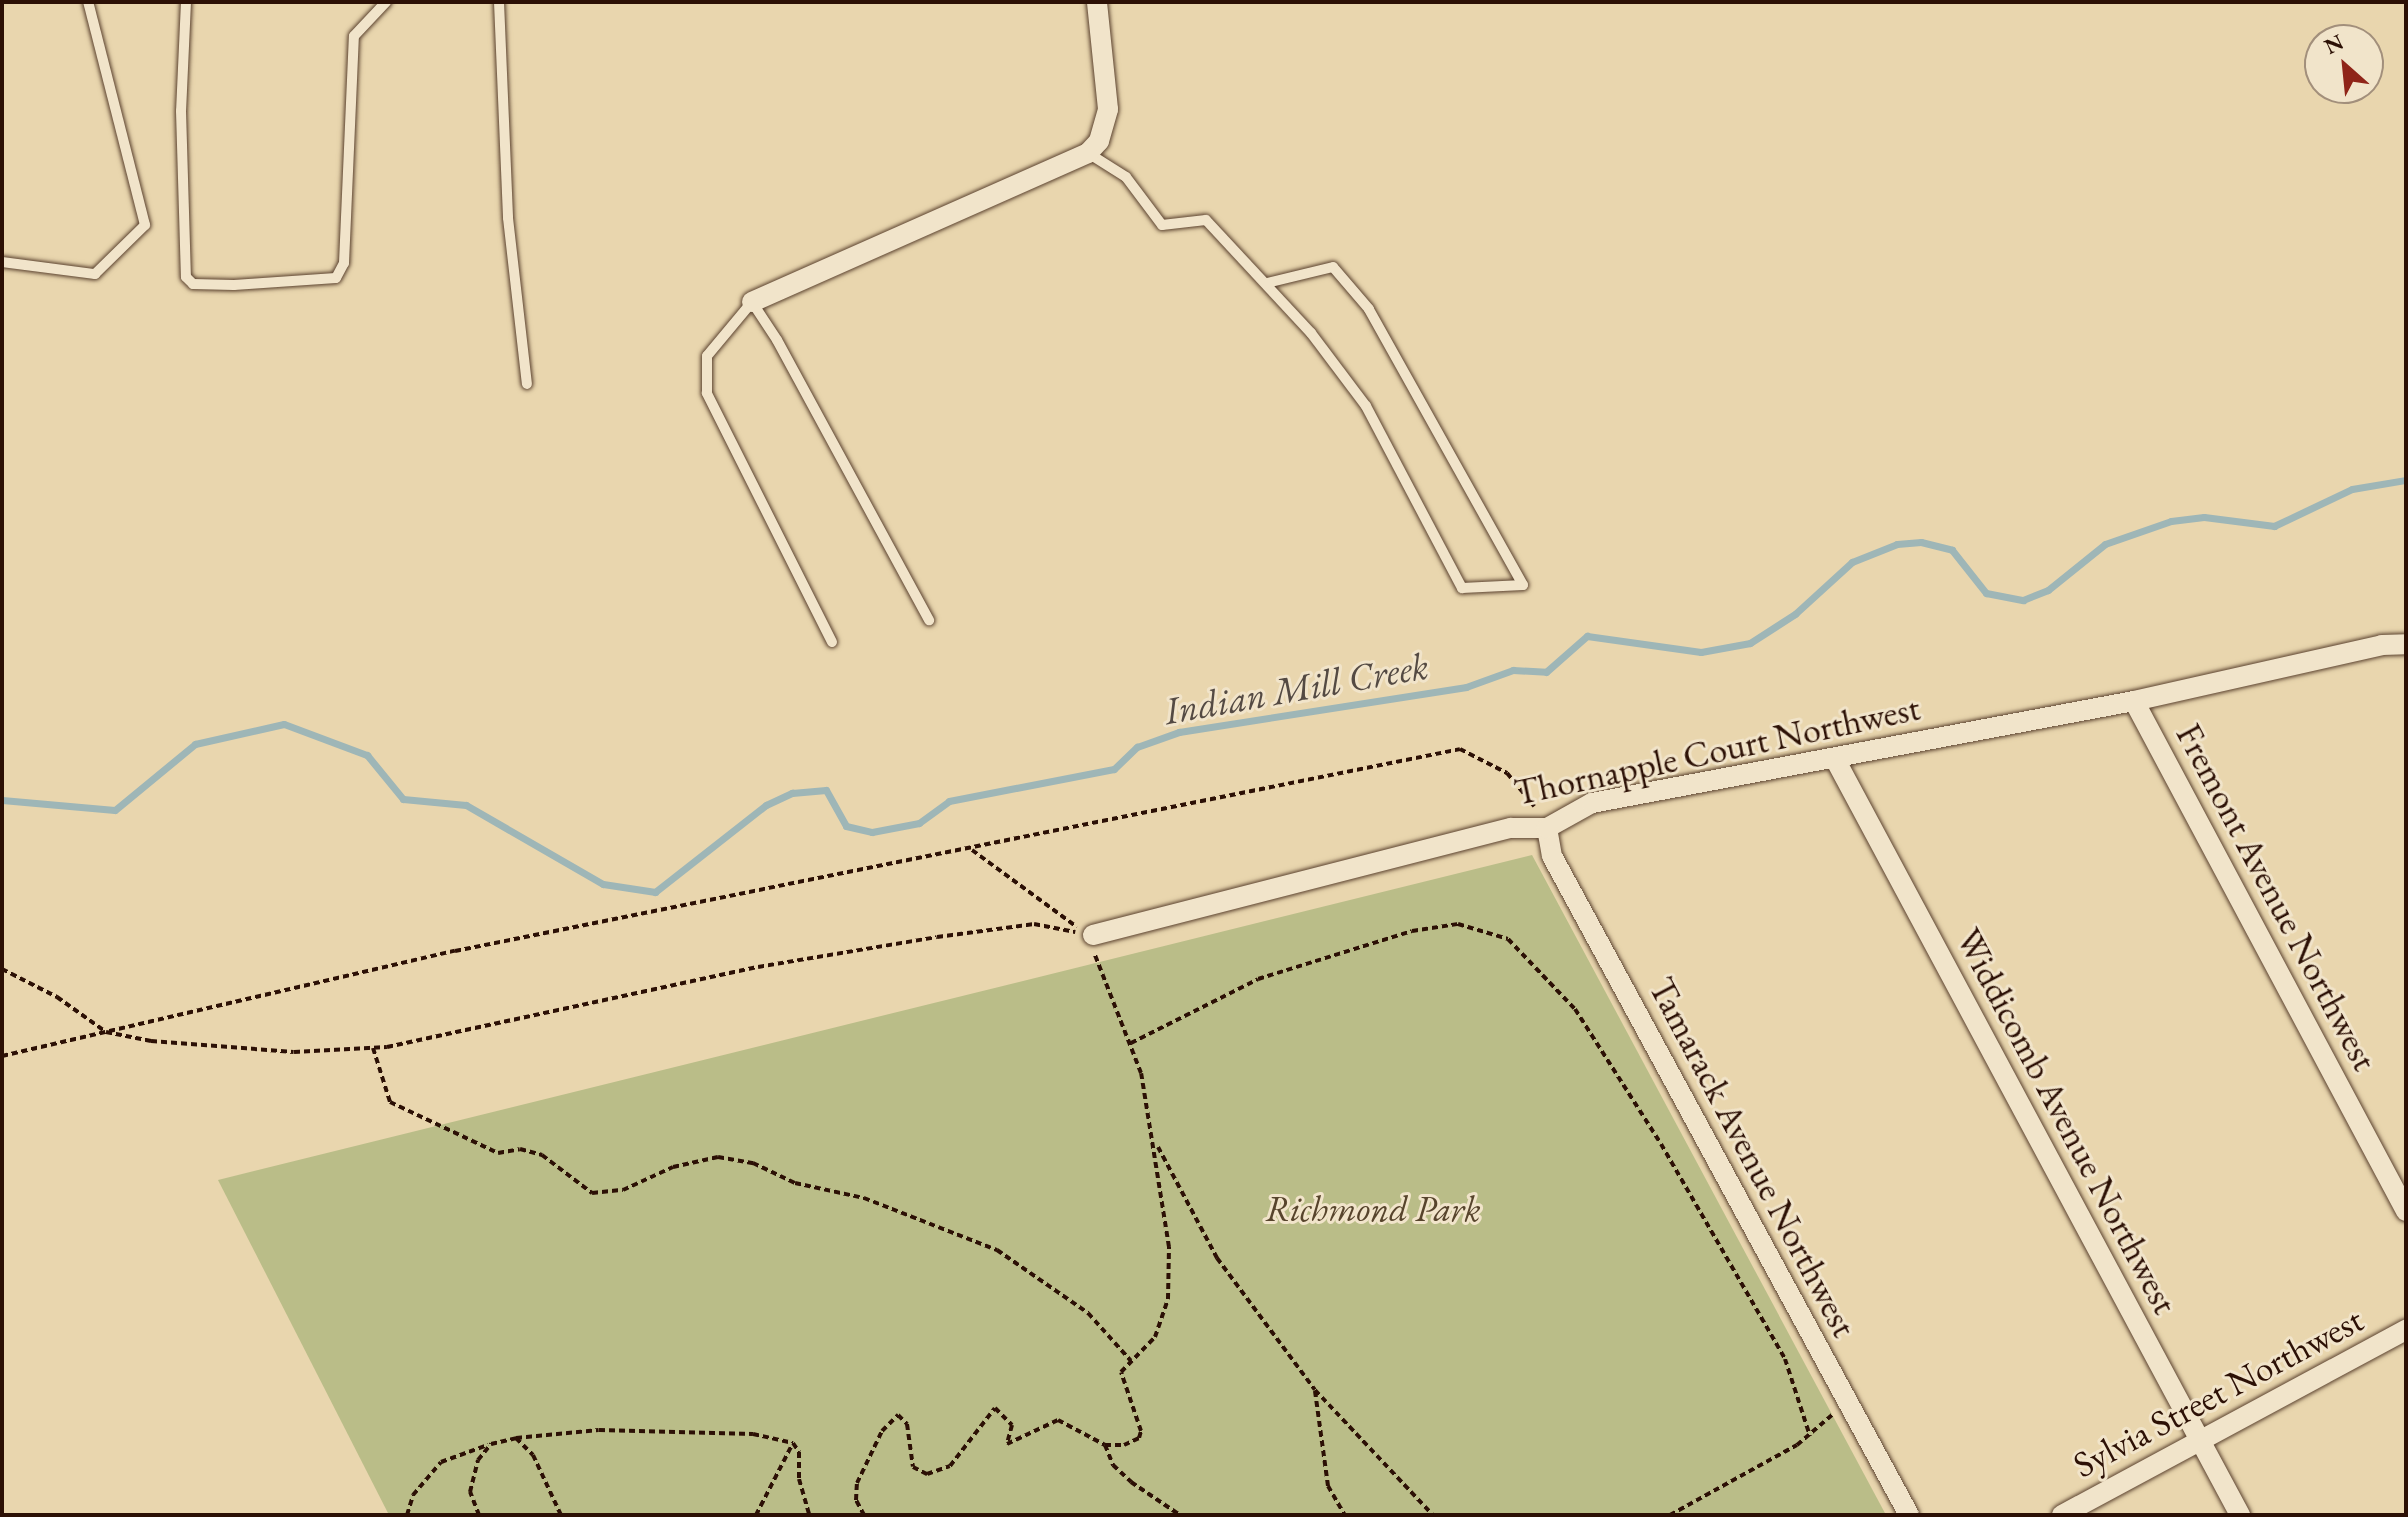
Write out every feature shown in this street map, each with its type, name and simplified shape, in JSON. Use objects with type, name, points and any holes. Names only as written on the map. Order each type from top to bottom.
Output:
[{"type":"street","points":[[752,302],[1088,153],[1099,141],[1108,109],[1097,2]]},
{"type":"street","name":"Thornapple Court Northwest","points":[[1089,934],[1511,828],[1547,828],[1592,803],[2134,701],[2382,645],[2406,644]]},
{"type":"street","name":"Fremont Avenue Northwest","points":[[2134,701],[2406,1211]]},
{"type":"street","name":"Widdicomb Avenue Northwest","points":[[1835,759],[2240,1515]]},
{"type":"street","name":"Tamarack Avenue Northwest","points":[[1547,828],[1552,856],[1909,1515]]},
{"type":"street","name":"Sylvia Street Northwest","points":[[2062,1515],[2406,1330]]},
{"type":"lane","points":[[2,262],[95,274],[145,225],[88,2]]},
{"type":"lane","points":[[186,2],[181,111],[186,277],[193,284],[234,285],[336,278],[344,263],[354,36],[386,2]]},
{"type":"lane","points":[[499,2],[508,218],[527,384]]},
{"type":"lane","points":[[1088,153],[1126,177],[1162,225],[1206,220],[1267,283],[1366,406],[1462,588],[1523,585],[1369,309],[1333,267],[1267,283]]},
{"type":"lane","points":[[832,642],[707,393],[707,356],[752,302],[929,620]]},
{"type":"path","points":[[2,1056],[439,954],[972,850],[1460,749],[1507,773],[1547,828]]},
{"type":"path","points":[[864,1515],[856,1500],[857,1483],[882,1431],[898,1415],[907,1424],[913,1467],[927,1474],[950,1466],[995,1408],[1012,1425],[1007,1444],[1058,1420],[1105,1445],[1124,1445],[1139,1438],[1141,1431],[1121,1372],[1155,1337],[1168,1299],[1169,1247],[1155,1141],[1131,1043],[1089,934],[1064,921],[1000,865],[972,850]]},
{"type":"path","points":[[2,969],[57,997],[106,1032],[151,1041],[294,1052],[373,1048],[632,998],[758,967],[937,937],[1034,924],[1089,934]]},
{"type":"path","points":[[1131,1043],[1258,979],[1412,931],[1458,924],[1508,939],[1575,1009],[1661,1144],[1785,1359],[1810,1436]]},
{"type":"path","points":[[373,1048],[390,1102],[498,1153],[520,1149],[542,1155],[592,1193],[623,1190],[673,1167],[718,1157],[753,1163],[795,1183],[864,1198],[997,1250],[1088,1313],[1131,1361]]},
{"type":"path","points":[[1155,1141],[1217,1258],[1315,1390],[1433,1515]]},
{"type":"path","points":[[1315,1390],[1328,1486],[1345,1515]]},
{"type":"path","points":[[1670,1515],[1810,1436],[1823,1419],[1850,1406]]},
{"type":"path","points":[[407,1515],[413,1495],[441,1462],[516,1438],[599,1430],[753,1434],[793,1443],[799,1452],[799,1479],[809,1515]]},
{"type":"path","points":[[516,1438],[533,1455],[561,1515]]},
{"type":"path","points":[[756,1515],[793,1443]]},
{"type":"path","points":[[479,1515],[470,1492],[478,1460],[491,1444]]},
{"type":"path","points":[[1105,1445],[1113,1465],[1131,1482],[1180,1515]]},
{"type":"green space","name":"Richmond Park","points":[[1532,855],[1886,1515],[389,1515],[218,1180]]},
{"type":"waterway","name":"Indian Mill Creek","points":[[2,800],[115,810],[195,744],[284,724],[367,755],[403,799],[466,805],[603,884],[655,892],[766,805],[792,793],[826,790],[846,826],[872,832],[919,823],[949,801],[1114,769],[1137,747],[1179,732],[1466,687],[1513,670],[1546,672],[1587,636],[1701,652],[1750,643],[1795,614],[1852,562],[1897,544],[1921,542],[1952,550],[1986,593],[2023,600],[2048,590],[2105,544],[2171,521],[2204,517],[2274,526],[2352,489],[2406,480]]}]
